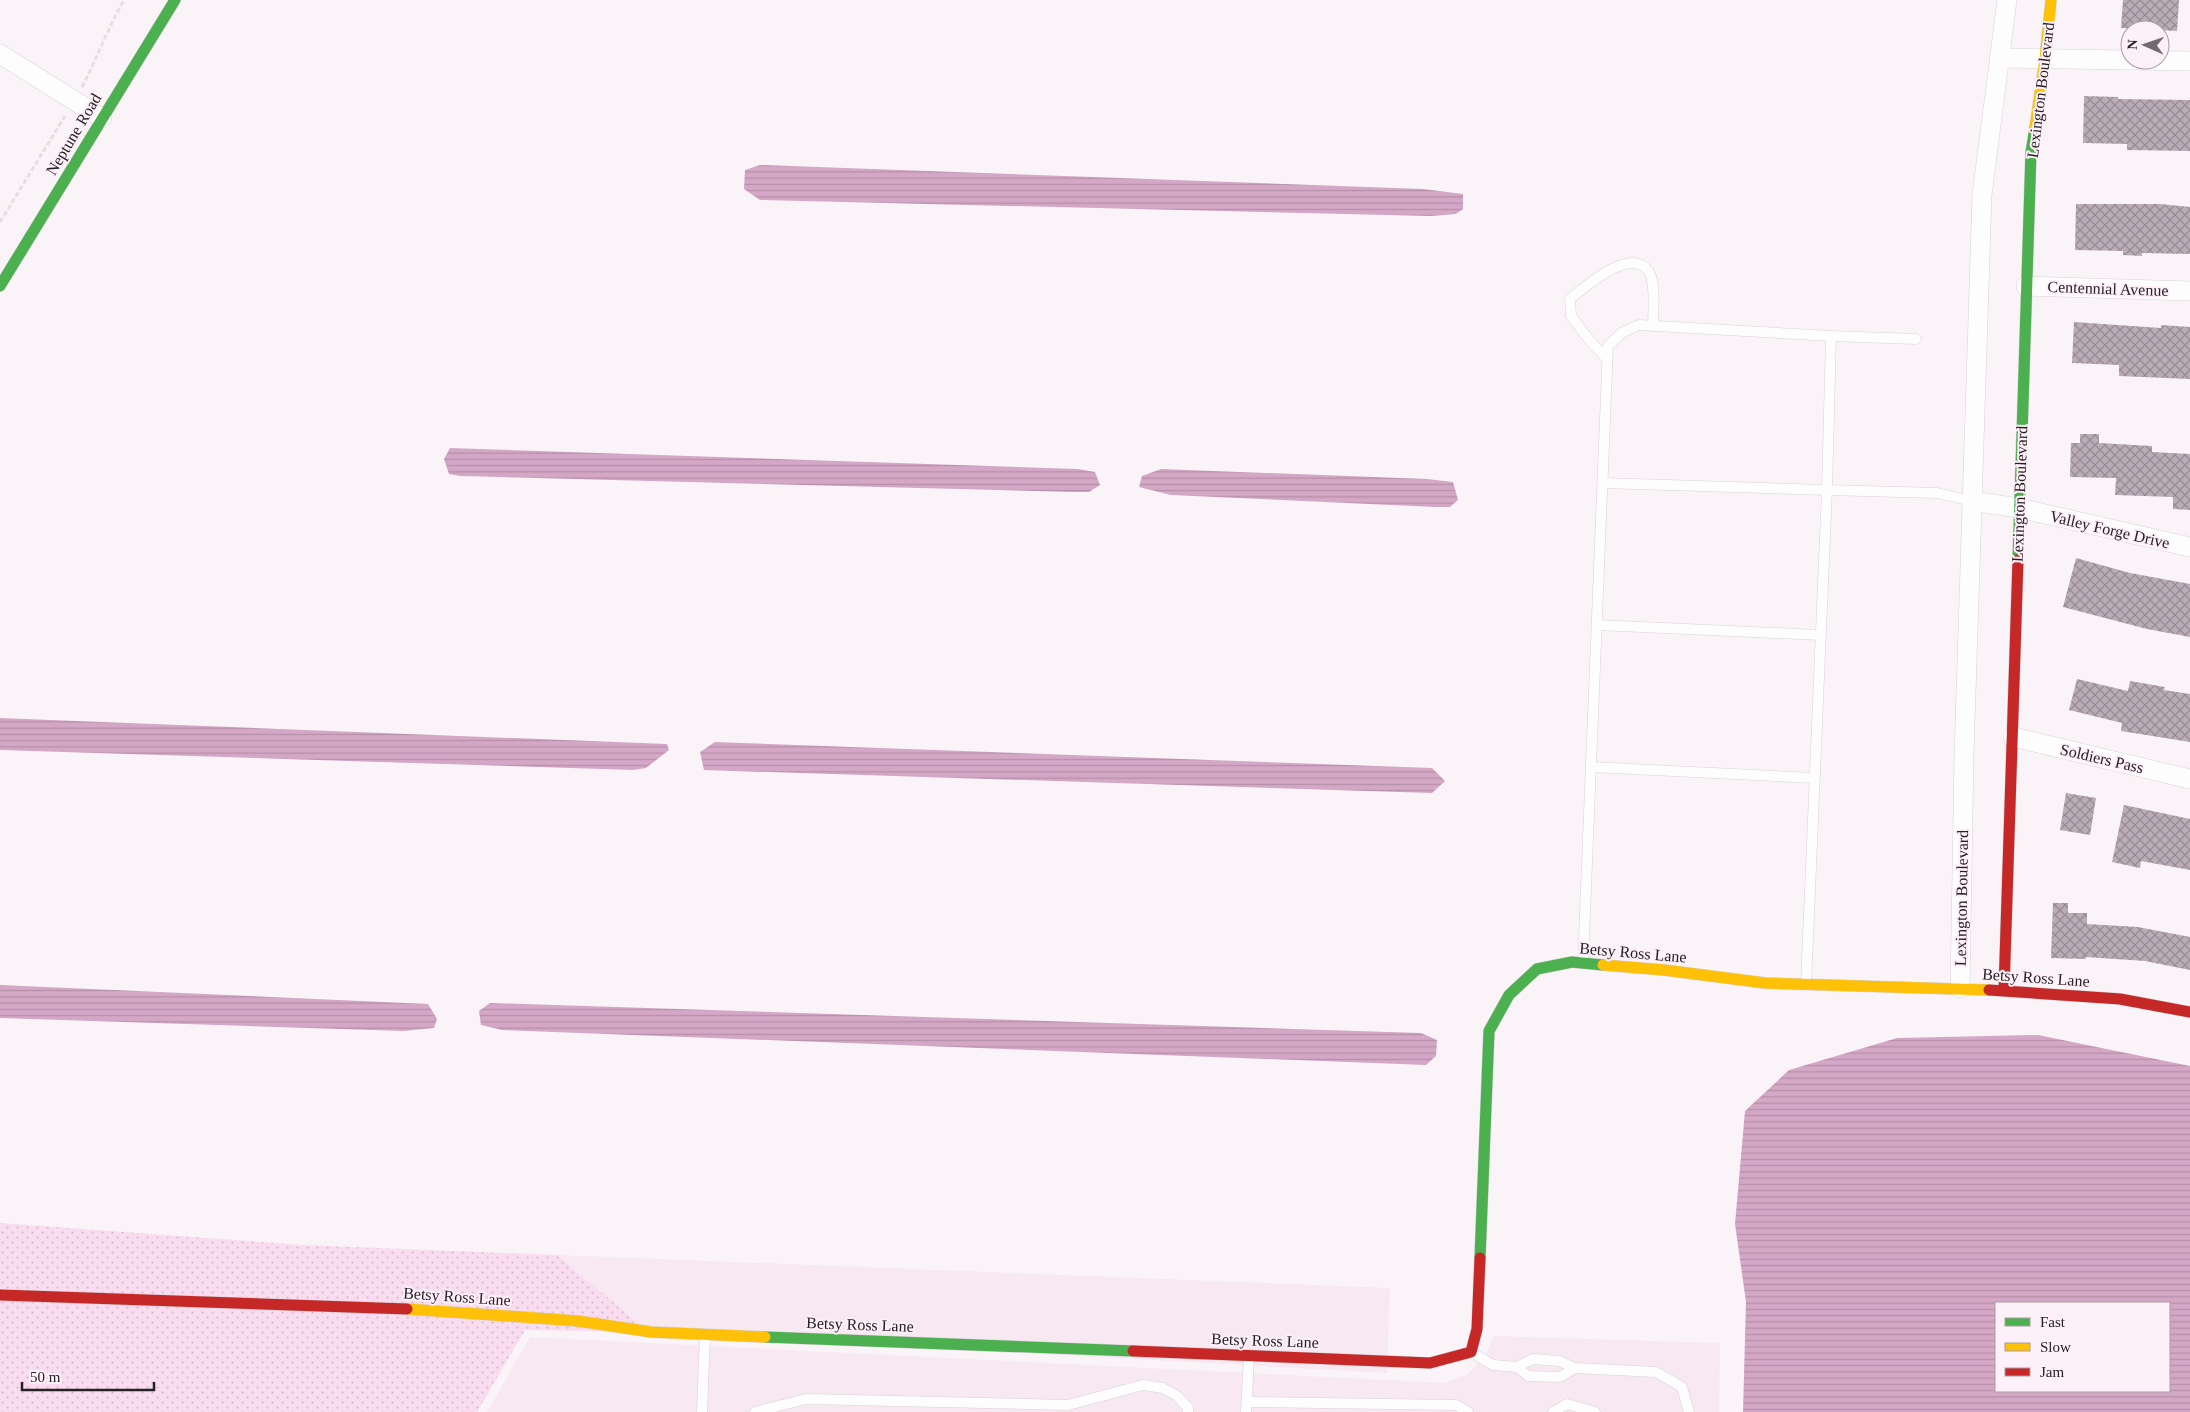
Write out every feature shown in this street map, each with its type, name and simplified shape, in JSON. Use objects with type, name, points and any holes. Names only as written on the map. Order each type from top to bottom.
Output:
[{"type":"street","name":"Neptune Road","points":[[0,286],[175,0]]},
{"type":"street","name":"Lexington Boulevard","points":[[1960,988],[1972,501],[1982,195],[2007,0]]},
{"type":"street","name":"Lexington Boulevard","points":[[2004,990],[2013,737],[2018,508],[2031,152],[2045,59],[2051,0]]},
{"type":"street","points":[[0,54],[102,118]]},
{"type":"street","points":[[2000,58],[2190,62]]},
{"type":"street","name":"Centennial Avenue","points":[[2026,286],[2190,291]]},
{"type":"street","name":"Valley Forge Drive","points":[[1972,501],[2018,508],[2190,547]]},
{"type":"street","name":"Soldiers Pass","points":[[2013,737],[2190,778]]},
{"type":"street","name":"Betsy Ross Lane","points":[[0,1295],[422,1310],[578,1321],[651,1332],[1430,1363],[1471,1352],[1477,1329],[1489,1031],[1510,995],[1537,969],[1572,962],[1664,970],[1765,983],[1853,988],[2004,990],[2120,999],[2190,1012]]},
{"type":"lane","points":[[1608,359],[1590,341],[1571,316],[1570,299],[1592,281],[1623,263],[1638,264],[1649,272],[1652,282],[1653,326]]},
{"type":"lane","points":[[1583,963],[1608,346],[1622,332],[1639,325],[1916,339]]},
{"type":"lane","points":[[1806,984],[1827,490],[1831,336]]},
{"type":"lane","points":[[1602,484],[1936,493],[1972,501]]},
{"type":"lane","points":[[1597,625],[1820,635]]},
{"type":"lane","points":[[1591,767],[1814,778]]},
{"type":"lane","points":[[702,1412],[705,1334]]},
{"type":"lane","points":[[1471,1352],[1493,1366],[1517,1367],[1533,1359],[1560,1361],[1575,1368],[1656,1372],[1682,1387],[1690,1412]]},
{"type":"lane","points":[[1249,1356],[1246,1407],[1456,1405],[1468,1412]]},
{"type":"lane","points":[[1517,1367],[1528,1376],[1560,1377],[1575,1368]]},
{"type":"lane","points":[[755,1412],[806,1399],[1068,1405],[1143,1385],[1163,1388],[1177,1396],[1188,1408],[1188,1412]]},
{"type":"lane","points":[[1553,1412],[1567,1404],[1595,1412]]},
{"type":"shaded area","points":[[760,165],[1423,189],[1463,194],[1463,209],[1456,214],[1431,216],[760,200],[744,189],[745,170]]},
{"type":"shaded area","points":[[450,448],[1078,469],[1095,472],[1100,485],[1089,492],[1071,492],[460,476],[449,474],[444,459]]},
{"type":"shaded area","points":[[1161,469],[1427,479],[1453,482],[1458,500],[1450,507],[1435,507],[1171,495],[1139,487],[1142,476]]},
{"type":"shaded area","points":[[0,718],[667,744],[669,750],[646,768],[633,770],[0,750]]},
{"type":"shaded area","points":[[715,742],[1432,768],[1445,781],[1432,793],[704,770],[700,752]]},
{"type":"shaded area","points":[[0,985],[428,1004],[437,1019],[434,1028],[403,1031],[0,1018]]},
{"type":"shaded area","points":[[490,1003],[1421,1033],[1437,1040],[1436,1056],[1426,1065],[502,1030],[481,1025],[479,1011]]},
{"type":"shaded area","points":[[2038,1035],[2190,1066],[2190,1412],[1743,1412],[1746,1302],[1735,1224],[1745,1111],[1789,1070],[1897,1038]]},
{"type":"shaded area","points":[[0,1223],[303,1245],[557,1255],[649,1332],[525,1330],[477,1412],[0,1412]]},
{"type":"shaded area","points":[[557,1255],[1390,1288],[1387,1373],[649,1332]]},
{"type":"shaded area","points":[[1494,1336],[1720,1343],[1719,1412],[487,1412],[530,1337],[1445,1383],[1468,1374],[1486,1355]]},
{"type":"building","points":[[2123,0],[2179,0],[2177,31],[2170,31],[2170,20],[2122,20]]},
{"type":"building","points":[[2084,96],[2118,97],[2118,99],[2190,100],[2190,151],[2127,150],[2127,144],[2083,143]]},
{"type":"building","points":[[2076,204],[2160,204],[2190,207],[2190,254],[2142,253],[2142,256],[2123,255],[2123,251],[2075,250]]},
{"type":"building","points":[[2074,322],[2161,328],[2161,325],[2190,327],[2190,379],[2119,376],[2119,365],[2072,363]]},
{"type":"building","points":[[2080,434],[2099,434],[2099,443],[2152,446],[2152,452],[2190,454],[2190,510],[2173,509],[2173,497],[2115,495],[2116,478],[2070,477],[2071,443],[2080,443]]},
{"type":"building","points":[[2076,558],[2130,573],[2190,584],[2190,637],[2147,629],[2063,607]]},
{"type":"building","points":[[2077,679],[2128,691],[2130,681],[2165,687],[2164,690],[2190,694],[2190,742],[2121,731],[2122,723],[2069,710]]},
{"type":"building","points":[[2066,793],[2096,798],[2090,835],[2060,830]]},
{"type":"building","points":[[2124,805],[2190,819],[2190,870],[2141,861],[2140,868],[2112,862]]},
{"type":"building","points":[[2053,903],[2068,903],[2068,913],[2087,913],[2087,924],[2138,927],[2190,937],[2190,970],[2145,961],[2086,957],[2086,959],[2051,958]]},
{"type":"traffic: fast","points":[[0,286],[175,0]]},
{"type":"traffic: fast","points":[[2018,560],[2031,152],[2035,128]]},
{"type":"traffic: fast","points":[[1480,1258],[1489,1031],[1509,995],[1537,969],[1572,962],[1603,965]]},
{"type":"traffic: fast","points":[[765,1337],[1133,1351]]},
{"type":"traffic: slow","points":[[2035,128],[2051,0]]},
{"type":"traffic: slow","points":[[1603,965],[1664,970],[1765,983],[1989,990]]},
{"type":"traffic: slow","points":[[407,1309],[578,1321],[651,1332],[765,1337]]},
{"type":"traffic: jam","points":[[2004,990],[2018,560]]},
{"type":"traffic: jam","points":[[1989,990],[2120,999],[2190,1012]]},
{"type":"traffic: jam","points":[[1133,1351],[1430,1363],[1471,1352],[1477,1329],[1480,1258]]},
{"type":"traffic: jam","points":[[0,1295],[407,1309]]}]
